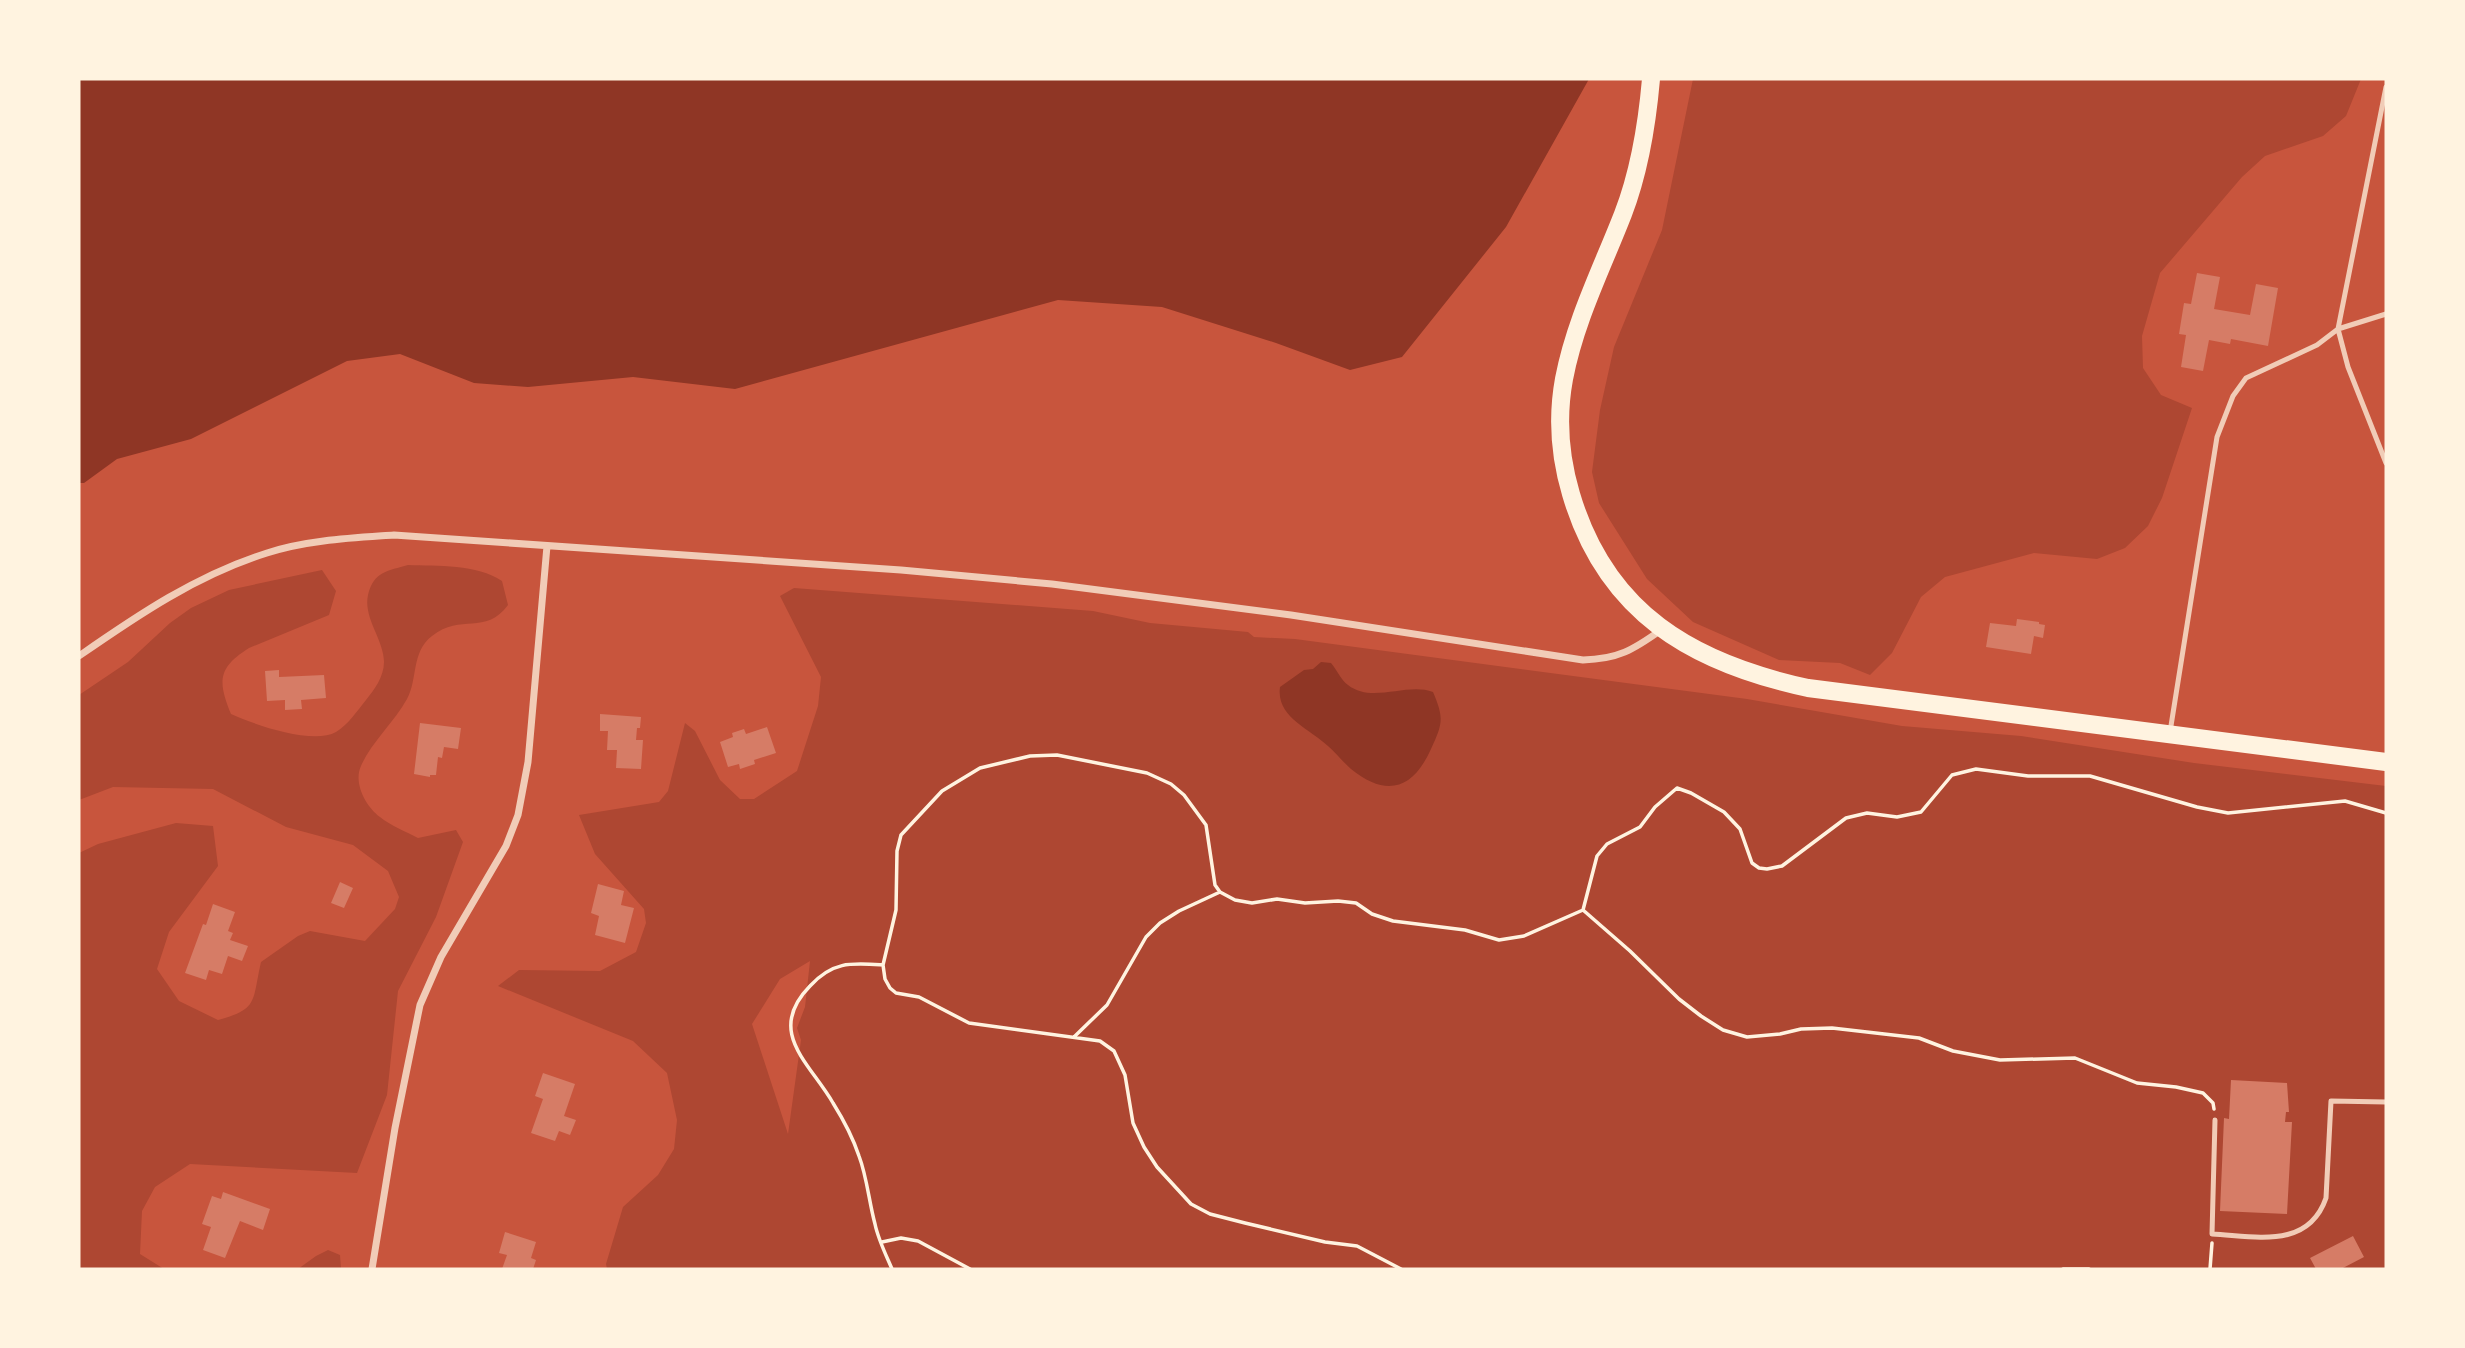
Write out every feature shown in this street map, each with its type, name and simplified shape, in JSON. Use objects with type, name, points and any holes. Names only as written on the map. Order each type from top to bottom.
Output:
[{"type":"main road","points":[[1651,79],[1642,148],[1634,179],[1624,212],[1581,315],[1563,380],[1560,413],[1566,477],[1584,532],[1598,561],[1616,586],[1637,608],[1693,650],[1731,667],[1808,688],[2386,762]]},
{"type":"street","points":[[79,656],[146,609],[199,579],[268,552],[340,539],[394,535],[1040,582],[1277,613],[1583,660],[1622,655],[1662,629]]},
{"type":"street","points":[[372,1269],[395,1128],[420,1005],[441,957],[506,846],[518,815],[527,762],[547,545]]},
{"type":"lane","points":[[2386,87],[2338,328],[2348,367],[2386,463]]},
{"type":"lane","points":[[2170,735],[2217,437],[2232,396],[2246,378],[2316,345],[2338,328],[2386,314]]},
{"type":"lane","points":[[2215,1120],[2212,1234],[2287,1237],[2313,1221],[2322,1210],[2326,1198],[2331,1101],[2386,1102]]},
{"type":"path","points":[[1401,1269],[1357,1246],[1325,1242],[1210,1214],[1191,1204],[1157,1167],[1144,1147],[1133,1123],[1125,1075],[1114,1051],[1100,1041],[969,1023],[919,997],[897,993],[890,988],[885,979],[883,965],[896,910],[897,851],[901,835],[942,791],[964,776],[980,768],[1030,756],[1057,755],[1147,773],[1171,784],[1184,795],[1206,825],[1215,885],[1220,892],[1235,900],[1252,903],[1277,899],[1305,903],[1338,901],[1356,904],[1372,914],[1393,921],[1465,930],[1499,940],[1524,936],[1583,910]]},
{"type":"path","points":[[1583,910],[1597,856],[1607,844],[1640,827],[1655,807],[1677,788],[1724,812],[1740,829],[1752,863],[1767,869],[1782,866],[1846,818],[1867,813],[1897,817],[1921,812],[1952,775],[1976,769],[2028,776],[2090,776],[2178,802],[2228,813],[2344,801],[2386,813]]},
{"type":"path","points":[[1075,1036],[1107,1005],[1146,937],[1153,930],[1179,911],[1220,892]]},
{"type":"path","points":[[1583,910],[1679,999],[1712,1023],[1735,1034],[1747,1037],[1801,1029],[1845,1029],[1919,1038],[1952,1051],[2000,1060],[2075,1058],[2137,1083],[2203,1093],[2214,1103],[2215,1120]]},
{"type":"path","points":[[883,965],[845,964],[830,969],[799,996],[791,1025],[796,1050],[833,1102],[859,1156],[875,1227],[892,1269]]},
{"type":"path","points":[[2210,1269],[2212,1234]]},
{"type":"path","points":[[882,1242],[901,1238],[918,1241],[970,1269]]},
{"type":"path","points":[[2063,1269],[2089,1269]]},
{"type":"shaded area","points":[[79,79],[1589,79],[1506,227],[1402,357],[1350,370],[1162,307],[1058,300],[735,389],[633,377],[528,387],[474,383],[400,354],[347,361],[191,439],[117,459],[84,483],[79,483]]},
{"type":"shaded area","points":[[1693,79],[2361,79],[2346,116],[2323,136],[2265,156],[2242,177],[2160,273],[2142,336],[2143,368],[2161,395],[2192,408],[2162,498],[2148,526],[2125,548],[2097,559],[2034,553],[1945,577],[1921,597],[1892,653],[1870,675],[1840,663],[1779,660],[1693,622],[1647,579],[1599,503],[1592,472],[1600,410],[1614,347],[1662,230]]},
{"type":"shaded area","points":[[408,565],[456,567],[492,575],[502,581],[508,605],[490,620],[443,629],[425,642],[407,699],[370,749],[359,773],[360,787],[366,801],[375,813],[393,826],[418,838],[456,830],[463,842],[436,917],[398,991],[387,1095],[357,1173],[190,1164],[155,1187],[142,1211],[140,1254],[164,1269],[79,1269],[79,853],[98,844],[176,823],[213,826],[218,866],[169,932],[157,969],[179,1001],[218,1020],[241,1012],[247,1007],[254,995],[261,962],[298,936],[310,931],[365,941],[395,909],[399,897],[388,871],[353,845],[286,827],[213,789],[113,787],[79,800],[79,695],[128,662],[170,623],[191,608],[229,590],[322,570],[336,591],[329,615],[249,648],[231,662],[223,676],[223,684],[231,714],[269,728],[299,735],[326,735],[336,732],[369,696],[382,673],[384,662],[381,645],[368,612],[371,587],[383,573]]},
{"type":"shaded area","points":[[794,588],[1093,611],[1150,623],[1248,632],[1254,637],[1295,639],[1747,699],[1902,726],[2021,736],[2194,763],[2386,786],[2386,1269],[607,1269],[606,1264],[623,1207],[658,1175],[674,1149],[677,1120],[667,1073],[633,1041],[498,986],[519,970],[600,971],[636,952],[646,923],[644,909],[595,854],[579,815],[659,802],[668,791],[685,723],[695,731],[720,780],[740,799],[754,799],[797,771],[818,706],[821,677],[780,596]],"holes":[[[810,961],[805,1007],[797,1028],[801,1040],[788,1134],[752,1024],[780,979]]]},
{"type":"shaded area","points":[[1321,662],[1331,663],[1346,683],[1368,693],[1412,689],[1433,692],[1439,708],[1440,726],[1424,763],[1407,781],[1387,786],[1364,778],[1288,714],[1280,697],[1280,687]]},
{"type":"shaded area","points":[[328,1250],[340,1255],[341,1269],[298,1269],[316,1256]]},
{"type":"building","points":[[2197,273],[2220,277],[2214,309],[2250,315],[2256,284],[2278,288],[2268,346],[2231,339],[2230,344],[2209,340],[2203,371],[2181,367],[2186,335],[2179,334],[2184,303],[2191,304]]},
{"type":"building","points":[[2017,619],[2045,625],[2043,638],[2034,636],[2031,654],[1986,647],[1990,623],[2016,626]]},
{"type":"building","points":[[279,670],[279,677],[324,675],[326,698],[301,700],[302,709],[285,710],[285,700],[267,701],[265,671]]},
{"type":"building","points":[[600,714],[641,717],[636,740],[643,740],[641,769],[616,768],[617,750],[607,750],[608,731],[600,731]]},
{"type":"building","points":[[420,723],[461,728],[458,749],[444,747],[442,758],[438,757],[436,775],[430,777],[414,774]]},
{"type":"building","points":[[767,727],[776,753],[754,760],[755,764],[740,769],[739,764],[728,767],[720,742],[733,737],[732,733],[744,729],[746,734]]},
{"type":"building","points":[[340,882],[353,888],[344,908],[331,903]]},
{"type":"building","points":[[598,884],[624,891],[621,905],[634,908],[625,943],[595,935],[599,916],[591,913]]},
{"type":"building","points":[[213,904],[235,912],[228,931],[233,933],[230,940],[248,946],[242,961],[228,956],[222,974],[209,970],[206,980],[185,973]]},
{"type":"building","points":[[543,1073],[575,1084],[564,1116],[576,1120],[570,1135],[559,1131],[555,1141],[531,1133],[543,1099],[535,1096]]},
{"type":"building","points":[[2231,1080],[2287,1083],[2289,1112],[2286,1112],[2285,1122],[2292,1122],[2287,1214],[2220,1211],[2224,1118],[2229,1119]]},
{"type":"building","points":[[223,1192],[270,1209],[263,1230],[240,1221],[225,1258],[203,1250],[211,1227],[202,1224],[212,1196],[221,1199]]},
{"type":"building","points":[[505,1232],[536,1242],[531,1258],[536,1260],[533,1269],[502,1269],[507,1255],[499,1253]]},
{"type":"building","points":[[2353,1236],[2364,1257],[2341,1269],[2316,1269],[2310,1258]]}]
